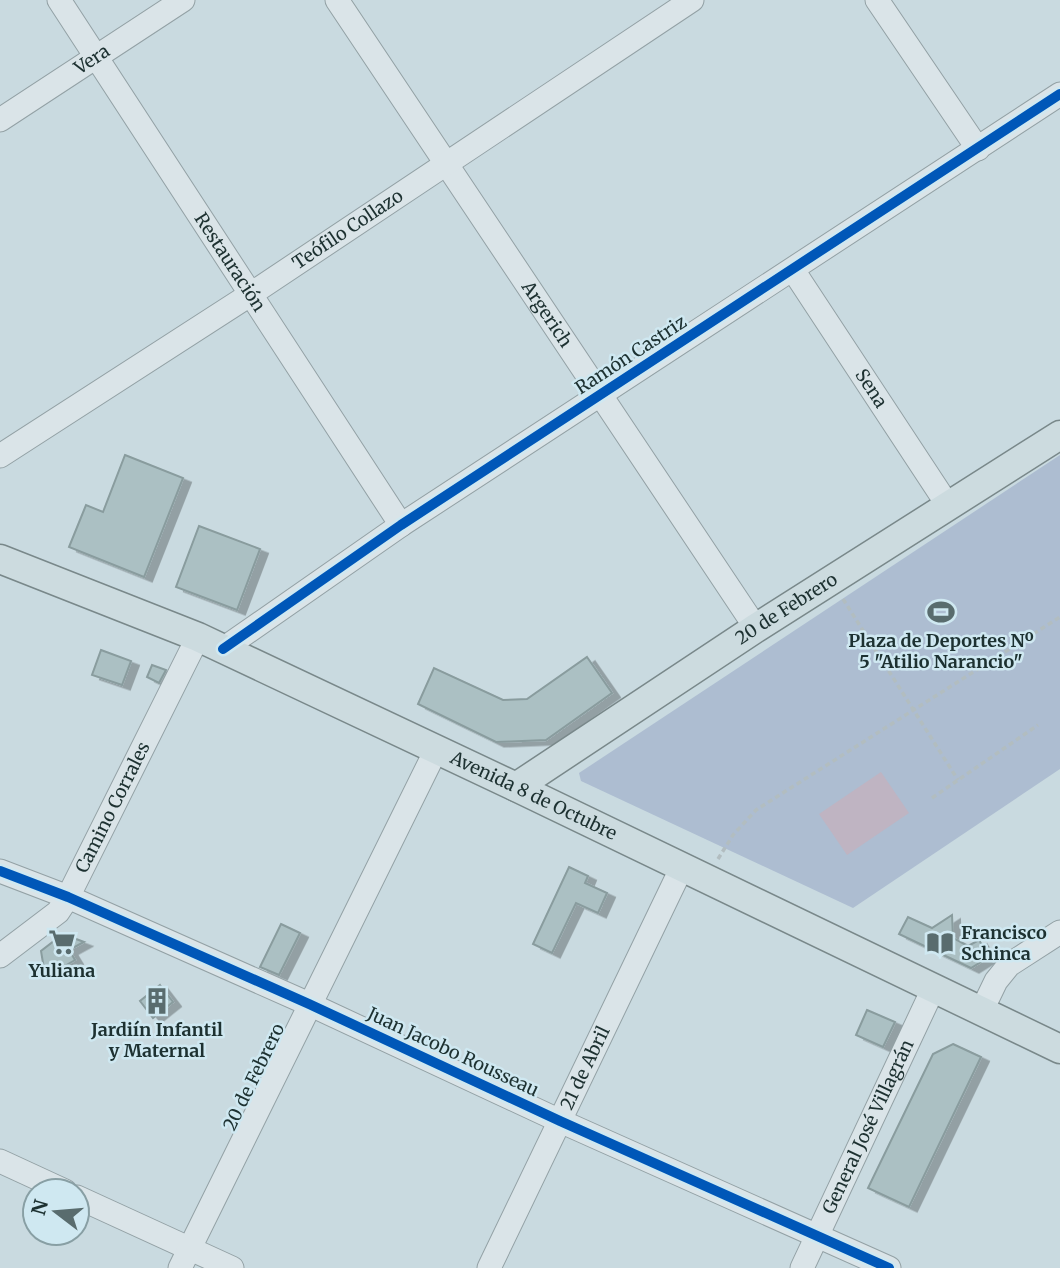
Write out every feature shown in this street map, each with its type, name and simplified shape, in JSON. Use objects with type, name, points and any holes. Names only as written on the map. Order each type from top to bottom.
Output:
[{"type":"main road","name":"20 de Febrero","points":[[516,787],[756,628],[1060,435]]},
{"type":"main road","name":"Avenida 8 de Octubre","points":[[0,559],[211,643],[1060,1049]]},
{"type":"street","name":"Restauración","points":[[59,0],[401,525]]},
{"type":"street","name":"Vera","points":[[0,120],[183,0]]},
{"type":"street","name":"Argerich","points":[[337,0],[756,628]]},
{"type":"street","name":"Teófilo Collazo","points":[[0,456],[251,294],[692,0]]},
{"type":"street","points":[[877,0],[978,149]]},
{"type":"street","name":"Ramón Castriz","points":[[211,643],[401,525],[1060,94]]},
{"type":"street","name":"Sena","points":[[793,270],[948,508]]},
{"type":"street","name":"Camino Corrales","points":[[0,956],[58,912],[211,643]]},
{"type":"street","name":"20 de Febrero","points":[[185,1258],[436,750]]},
{"type":"street","name":"Juan Jacobo Rousseau","points":[[0,871],[68,897],[309,1004],[560,1121],[889,1268]]},
{"type":"street","name":"21 de Abril","points":[[489,1268],[560,1121],[694,873]]},
{"type":"street","points":[[982,1010],[996,981],[1009,965],[1060,932]]},
{"type":"street","name":"General José Villagrán","points":[[802,1268],[934,987]]},
{"type":"street","points":[[0,1161],[35,1177]]},
{"type":"street","points":[[91,1205],[185,1258],[232,1268]]},
{"type":"path","points":[[831,581],[958,780]]},
{"type":"path","points":[[694,873],[756,810],[1060,617]]},
{"type":"path","points":[[932,798],[1038,725]]},
{"type":"shaded area","name":"Plaza de Deportes Nº 5 \"Atilio Narancio\"","points":[[1060,455],[1060,769],[853,908],[581,781],[579,773]]},
{"type":"shaded area","points":[[881,772],[909,813],[847,855],[819,814]]},
{"type":"building","points":[[125,455],[183,478],[144,577],[69,547],[86,505],[103,512]]},
{"type":"building","points":[[199,526],[260,549],[237,610],[176,587]]},
{"type":"building","points":[[101,650],[131,661],[122,685],[92,675]]},
{"type":"building","points":[[587,657],[612,693],[546,740],[496,742],[418,704],[434,668],[503,700],[527,699]]},
{"type":"building","points":[[152,665],[166,670],[159,683],[147,677]]},
{"type":"building","points":[[569,867],[588,876],[585,883],[607,893],[598,913],[576,903],[552,953],[533,944]]},
{"type":"building","name":"Francisco Schinca","points":[[952,915],[953,938],[968,946],[979,940],[989,957],[971,968],[899,934],[908,917],[932,928]]},
{"type":"building","points":[[281,924],[300,933],[279,975],[260,967]]},
{"type":"building","points":[[63,934],[84,942],[69,950],[75,960],[56,971],[52,965],[44,969],[41,951]]},
{"type":"building","name":"Jardiín Infantil y Maternal","points":[[160,985],[173,1002],[153,1018],[140,1001]]},
{"type":"building","points":[[867,1010],[895,1022],[883,1047],[856,1035]]},
{"type":"building","points":[[953,1044],[981,1057],[909,1207],[868,1188],[933,1054]]},
{"type":"cycle path","points":[[223,649],[401,525],[1060,94]]},
{"type":"cycle path","points":[[0,871],[68,897],[309,1004],[560,1121],[889,1268]]},
{"type":"place","name":"Plaza de Deportes Nº 5 \"Atilio Narancio\"","points":[[941,612]]},
{"type":"place","name":"Yuliana","points":[[62,942]]},
{"type":"place","name":"Francisco Schinca","points":[[940,943]]},
{"type":"place","name":"Jardiín Infantil y Maternal","points":[[157,1001]]}]
